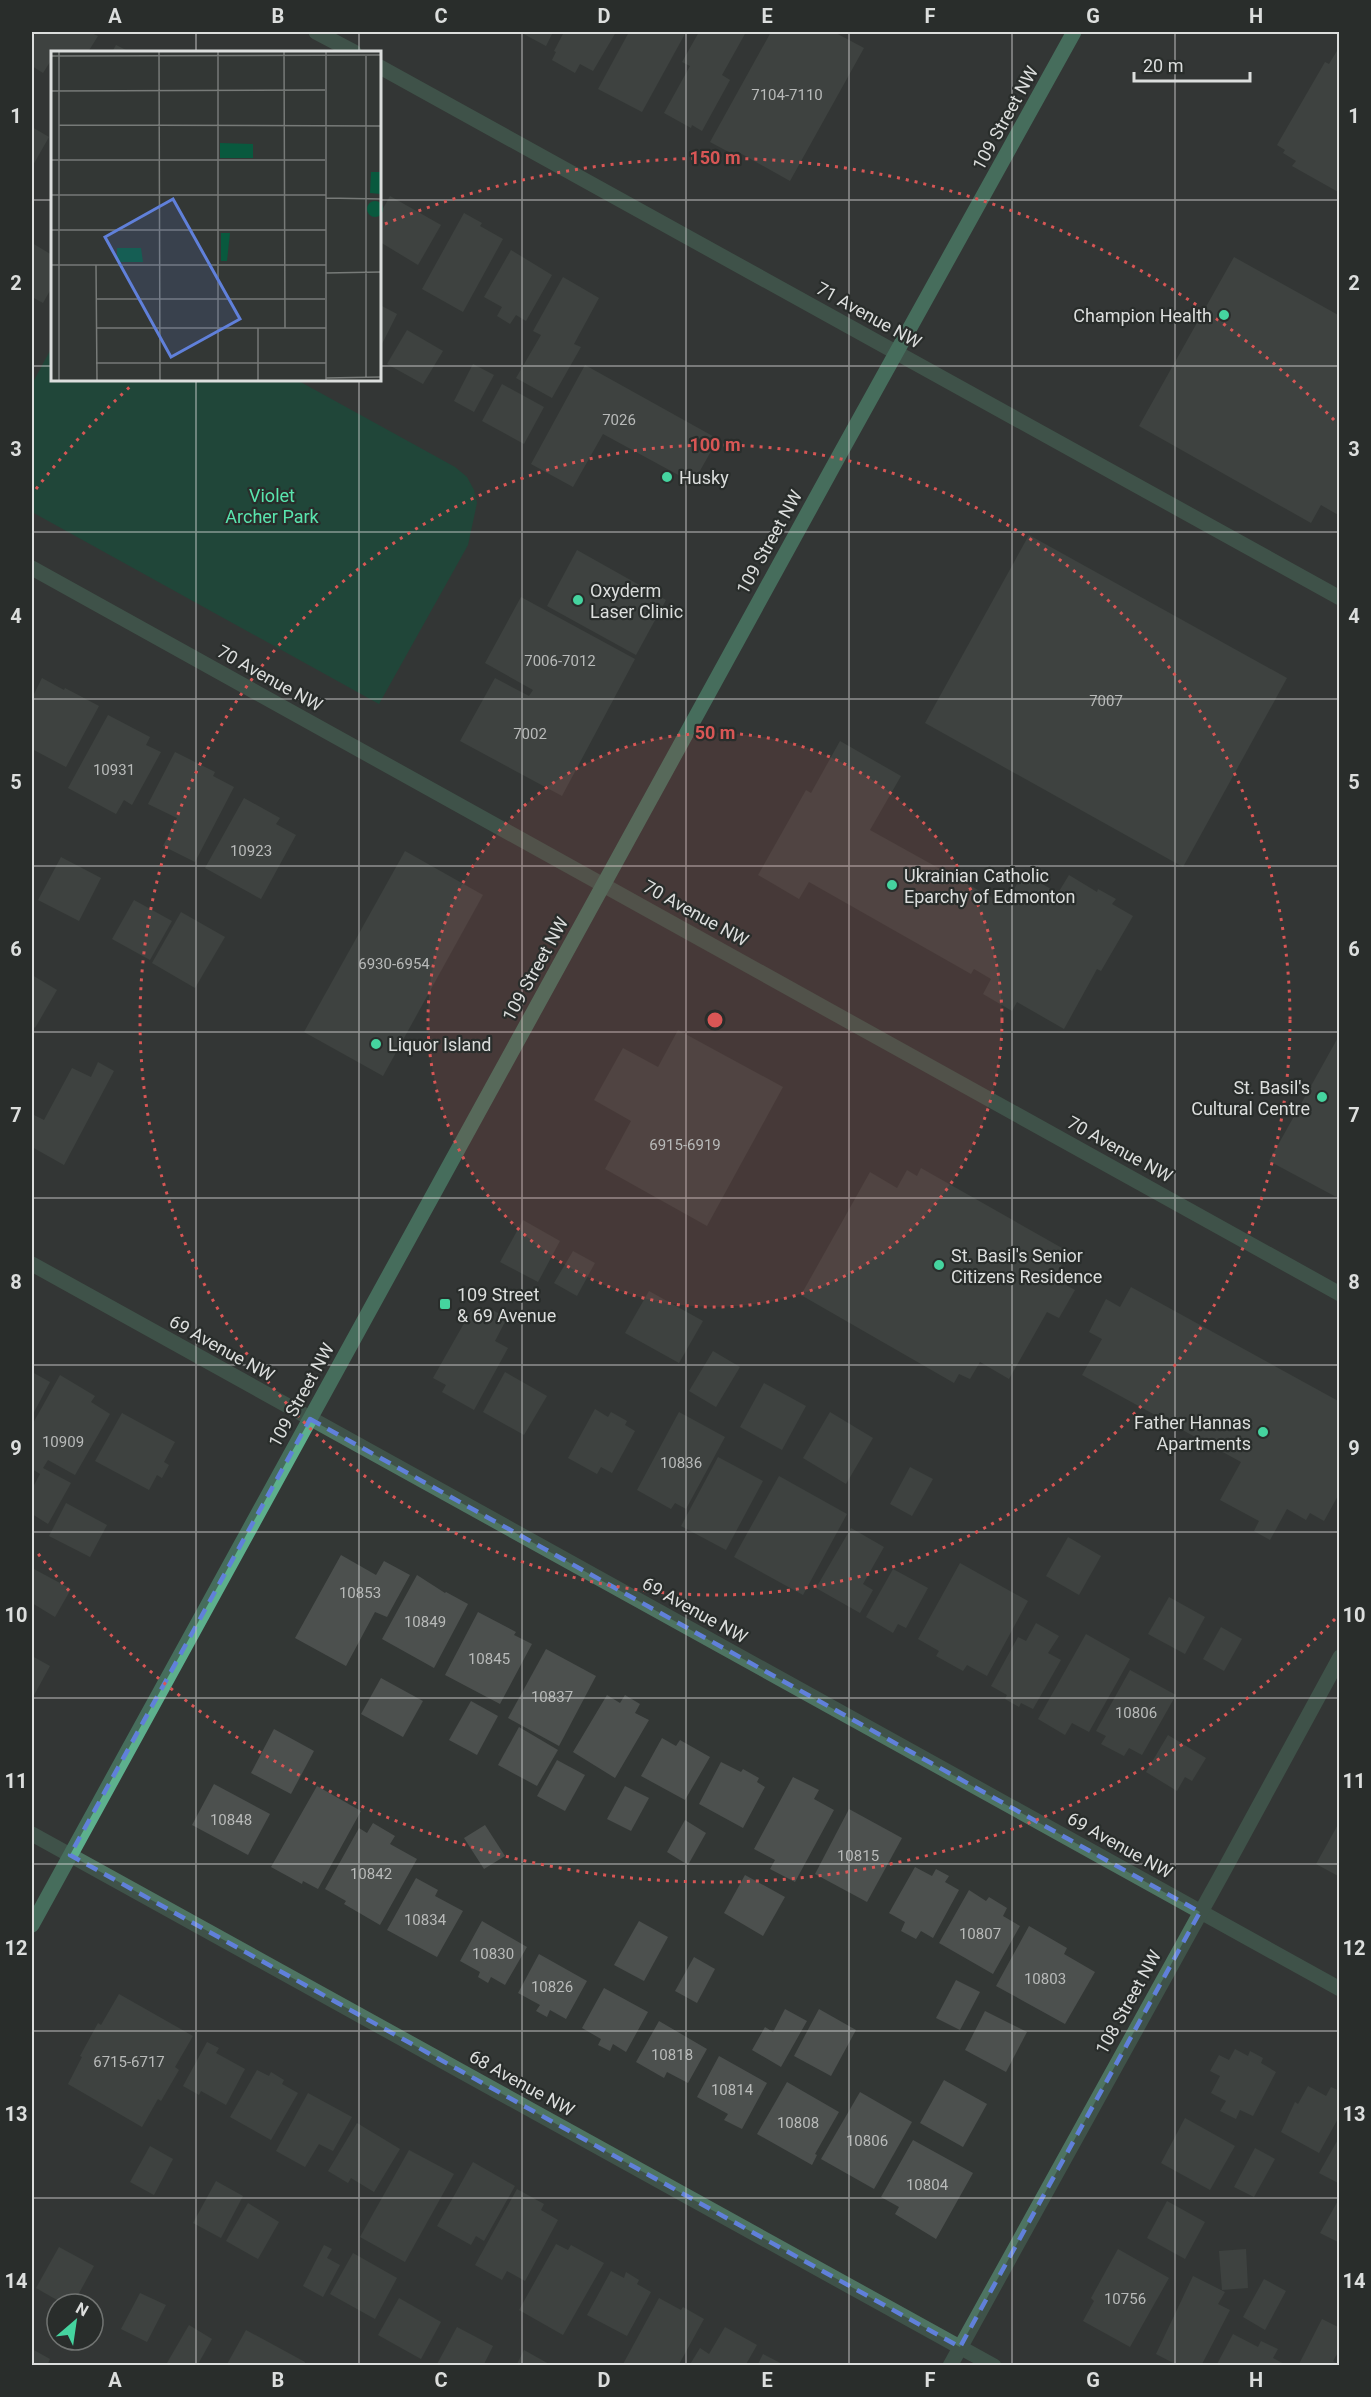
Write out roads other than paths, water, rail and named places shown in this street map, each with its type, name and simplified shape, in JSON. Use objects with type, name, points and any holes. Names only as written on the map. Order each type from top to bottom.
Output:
[{"type":"main road","name":"109 Street NW","points":[[32,1925],[834,464],[1074,32]]},
{"type":"street","points":[[316,32],[352,51]]},
{"type":"street","name":"71 Avenue NW","points":[[381,68],[1340,598]]},
{"type":"street","name":"70 Avenue NW","points":[[32,568],[1340,1294]]},
{"type":"street","name":"69 Avenue NW","points":[[32,1264],[1340,1989]]},
{"type":"street","name":"108 Street NW","points":[[950,2366],[1340,1657]]},
{"type":"street","name":"68 Avenue NW","points":[[32,1834],[993,2366]]},
{"type":"place","name":"Champion Health","points":[[1224,315]]},
{"type":"place","name":"Husky","points":[[667,477]]},
{"type":"place","name":"Oxyderm Laser Clinic","points":[[578,600]]},
{"type":"place","name":"Ukrainian Catholic Eparchy of Edmonton","points":[[892,885]]},
{"type":"place","name":"Liquor Island","points":[[376,1044]]},
{"type":"place","name":"St. Basil's Cultural Centre","points":[[1322,1097]]},
{"type":"place","name":"St. Basil's Senior Citizens Residence","points":[[939,1265]]},
{"type":"place","name":"109 Street & 69 Avenue","points":[[445,1304]]},
{"type":"place","name":"Father Hannas Apartments","points":[[1263,1432]]},
{"type":"park label","name":"Violet Archer Park","points":[[272,505]]}]
